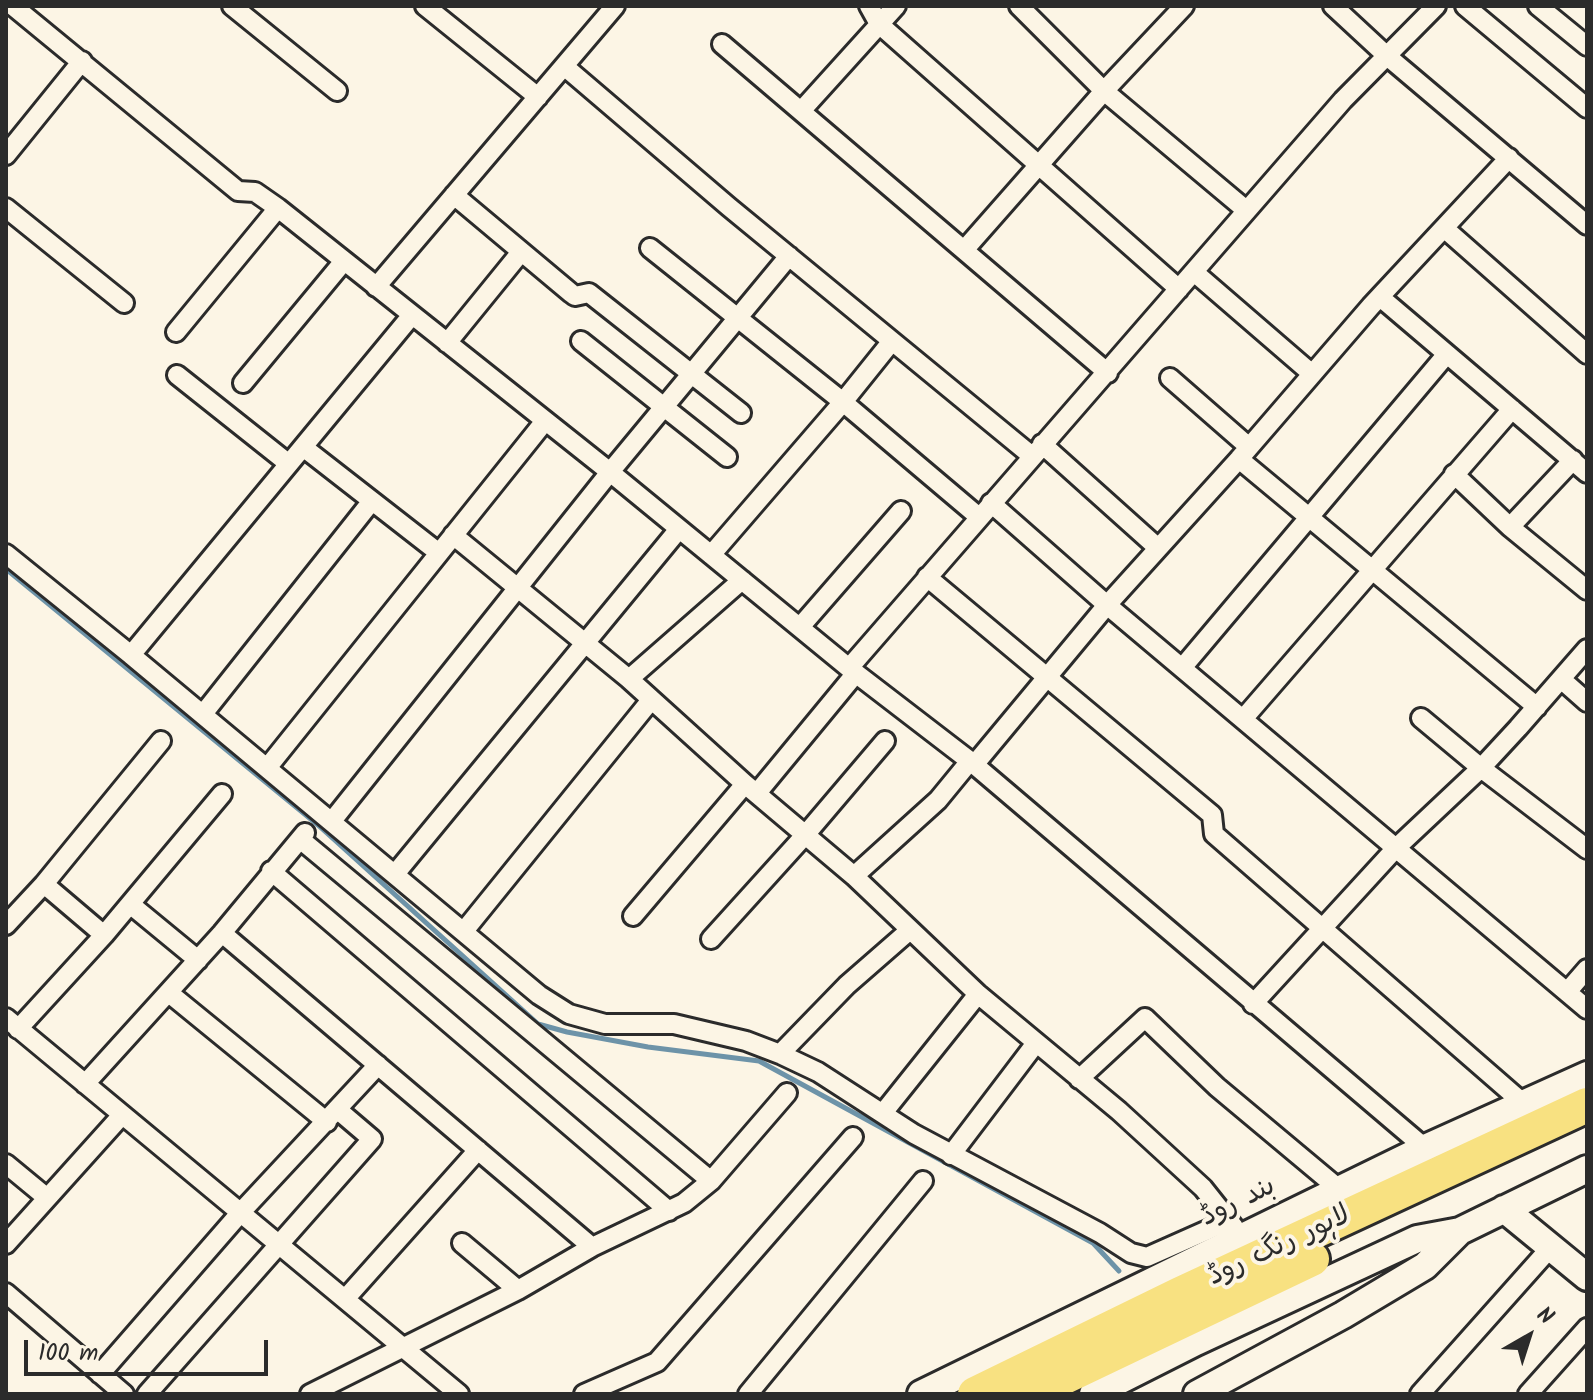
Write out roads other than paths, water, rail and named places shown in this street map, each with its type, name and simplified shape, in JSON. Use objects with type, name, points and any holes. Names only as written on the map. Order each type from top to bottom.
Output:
[{"type":"highway","name":"لاہور رنگ روڈ","points":[[975,1394],[1180,1294],[1587,1105]]},
{"type":"highway","name":"لاہور رنگ روڈ","points":[[1029,1394],[1587,1130]]},
{"type":"main road","name":"بند روڈ","points":[[921,1394],[1236,1229],[1339,1189],[1587,1075]]},
{"type":"main road","points":[[1093,1394],[1196,1342],[1417,1239],[1460,1231],[1587,1169]]},
{"type":"main road","points":[[1504,1209],[1587,1277]]},
{"type":"main road","points":[[1210,1392],[1425,1266],[1460,1231]]},
{"type":"street","points":[[13,6],[238,191],[255,192],[278,208],[972,763],[1425,1148]]},
{"type":"street","points":[[232,6],[337,91]]},
{"type":"street","points":[[425,6],[538,97]]},
{"type":"street","points":[[869,6],[879,24],[1179,289]]},
{"type":"street","points":[[801,111],[896,6]]},
{"type":"street","points":[[1019,6],[1104,91],[1246,210]]},
{"type":"street","points":[[965,249],[1038,164],[1184,6]]},
{"type":"street","points":[[1333,6],[1387,56],[1587,225]]},
{"type":"street","points":[[633,916],[751,788],[853,670],[927,577],[1343,100],[1436,6]]},
{"type":"street","points":[[1465,6],[1587,108]]},
{"type":"street","points":[[1538,6],[1587,46]]},
{"type":"street","points":[[376,287],[610,8]]},
{"type":"street","points":[[722,44],[1108,373]]},
{"type":"street","points":[[6,155],[82,61]]},
{"type":"street","points":[[564,66],[892,341],[1037,450],[1158,548]]},
{"type":"street","points":[[854,876],[938,800],[972,763],[1311,373],[1509,158]]},
{"type":"street","points":[[454,195],[571,293],[575,296],[589,293],[741,413]]},
{"type":"street","points":[[6,208],[124,303]]},
{"type":"street","points":[[176,332],[278,208]]},
{"type":"street","points":[[1444,228],[1587,354]]},
{"type":"street","points":[[650,248],[843,402],[1107,605],[1587,1009]]},
{"type":"street","points":[[447,343],[521,252]]},
{"type":"street","points":[[332,821],[610,472],[789,256]]},
{"type":"street","points":[[243,383],[344,261]]},
{"type":"street","points":[[1194,272],[1311,373]]},
{"type":"street","points":[[1380,297],[1587,473]]},
{"type":"street","points":[[131,655],[412,315]]},
{"type":"street","points":[[581,341],[727,457]]},
{"type":"street","points":[[711,555],[892,341]]},
{"type":"street","points":[[1182,668],[1446,355]]},
{"type":"street","points":[[177,375],[289,464]]},
{"type":"street","points":[[1170,378],[1309,517],[1537,707]]},
{"type":"street","points":[[1243,719],[1512,409]]},
{"type":"street","points":[[267,768],[545,421]]},
{"type":"street","points":[[303,447],[439,553]]},
{"type":"street","points":[[1510,527],[1573,460]]},
{"type":"street","points":[[1454,474],[1510,527],[1587,590]]},
{"type":"street","points":[[203,714],[371,502]]},
{"type":"street","points":[[800,627],[901,511]]},
{"type":"street","points":[[395,874],[679,529]]},
{"type":"street","points":[[6,554],[539,995],[569,1014],[605,1024],[674,1024],[746,1041],[780,1054],[818,1072],[951,1155],[1003,1179],[1131,1253],[1147,1257],[1236,1229],[1203,1188],[1119,1111],[978,994],[854,876],[629,679],[453,535]]},
{"type":"street","points":[[927,577],[1212,815],[1214,834],[1523,1103]]},
{"type":"street","points":[[629,679],[742,580]]},
{"type":"street","points":[[1253,1004],[1396,848],[1481,768],[1587,649]]},
{"type":"street","points":[[1561,679],[1587,702]]},
{"type":"street","points":[[464,931],[651,700]]},
{"type":"street","points":[[1421,718],[1587,849]]},
{"type":"street","points":[[6,925],[44,884],[161,741]]},
{"type":"street","points":[[711,939],[885,741]]},
{"type":"street","points":[[222,794],[104,935],[12,1024],[459,1394]]},
{"type":"street","points":[[85,1084],[222,933],[302,836],[711,1181]]},
{"type":"street","points":[[271,871],[669,1211]]},
{"type":"street","points":[[44,884],[104,935]]},
{"type":"street","points":[[130,904],[198,960]]},
{"type":"street","points":[[780,1054],[847,985],[910,930]]},
{"type":"street","points":[[222,933],[592,1247]]},
{"type":"street","points":[[1567,992],[1587,969]]},
{"type":"street","points":[[147,1394],[372,1139],[332,1116],[169,993]]},
{"type":"street","points":[[883,1113],[978,994]]},
{"type":"street","points":[[1079,1079],[1145,1018],[1217,1087],[1339,1189]]},
{"type":"street","points":[[951,1155],[1036,1043]]},
{"type":"street","points":[[100,1374],[241,1212],[378,1065]]},
{"type":"street","points":[[310,1394],[518,1290],[592,1247],[684,1203],[711,1181],[787,1093]]},
{"type":"street","points":[[6,1244],[122,1115]]},
{"type":"street","points":[[584,1394],[657,1362],[853,1137]]},
{"type":"street","points":[[346,1298],[478,1150]]},
{"type":"street","points":[[6,1164],[46,1197]]},
{"type":"street","points":[[748,1394],[923,1181]]},
{"type":"street","points":[[462,1243],[518,1290]]},
{"type":"street","points":[[1420,1394],[1551,1247]]},
{"type":"street","points":[[6,1293],[124,1394]]},
{"type":"street","points":[[1528,1394],[1587,1328]]},
{"type":"waterway","points":[[6,569],[318,825],[538,1024],[648,1047],[759,1061],[1093,1243],[1119,1271]]}]
